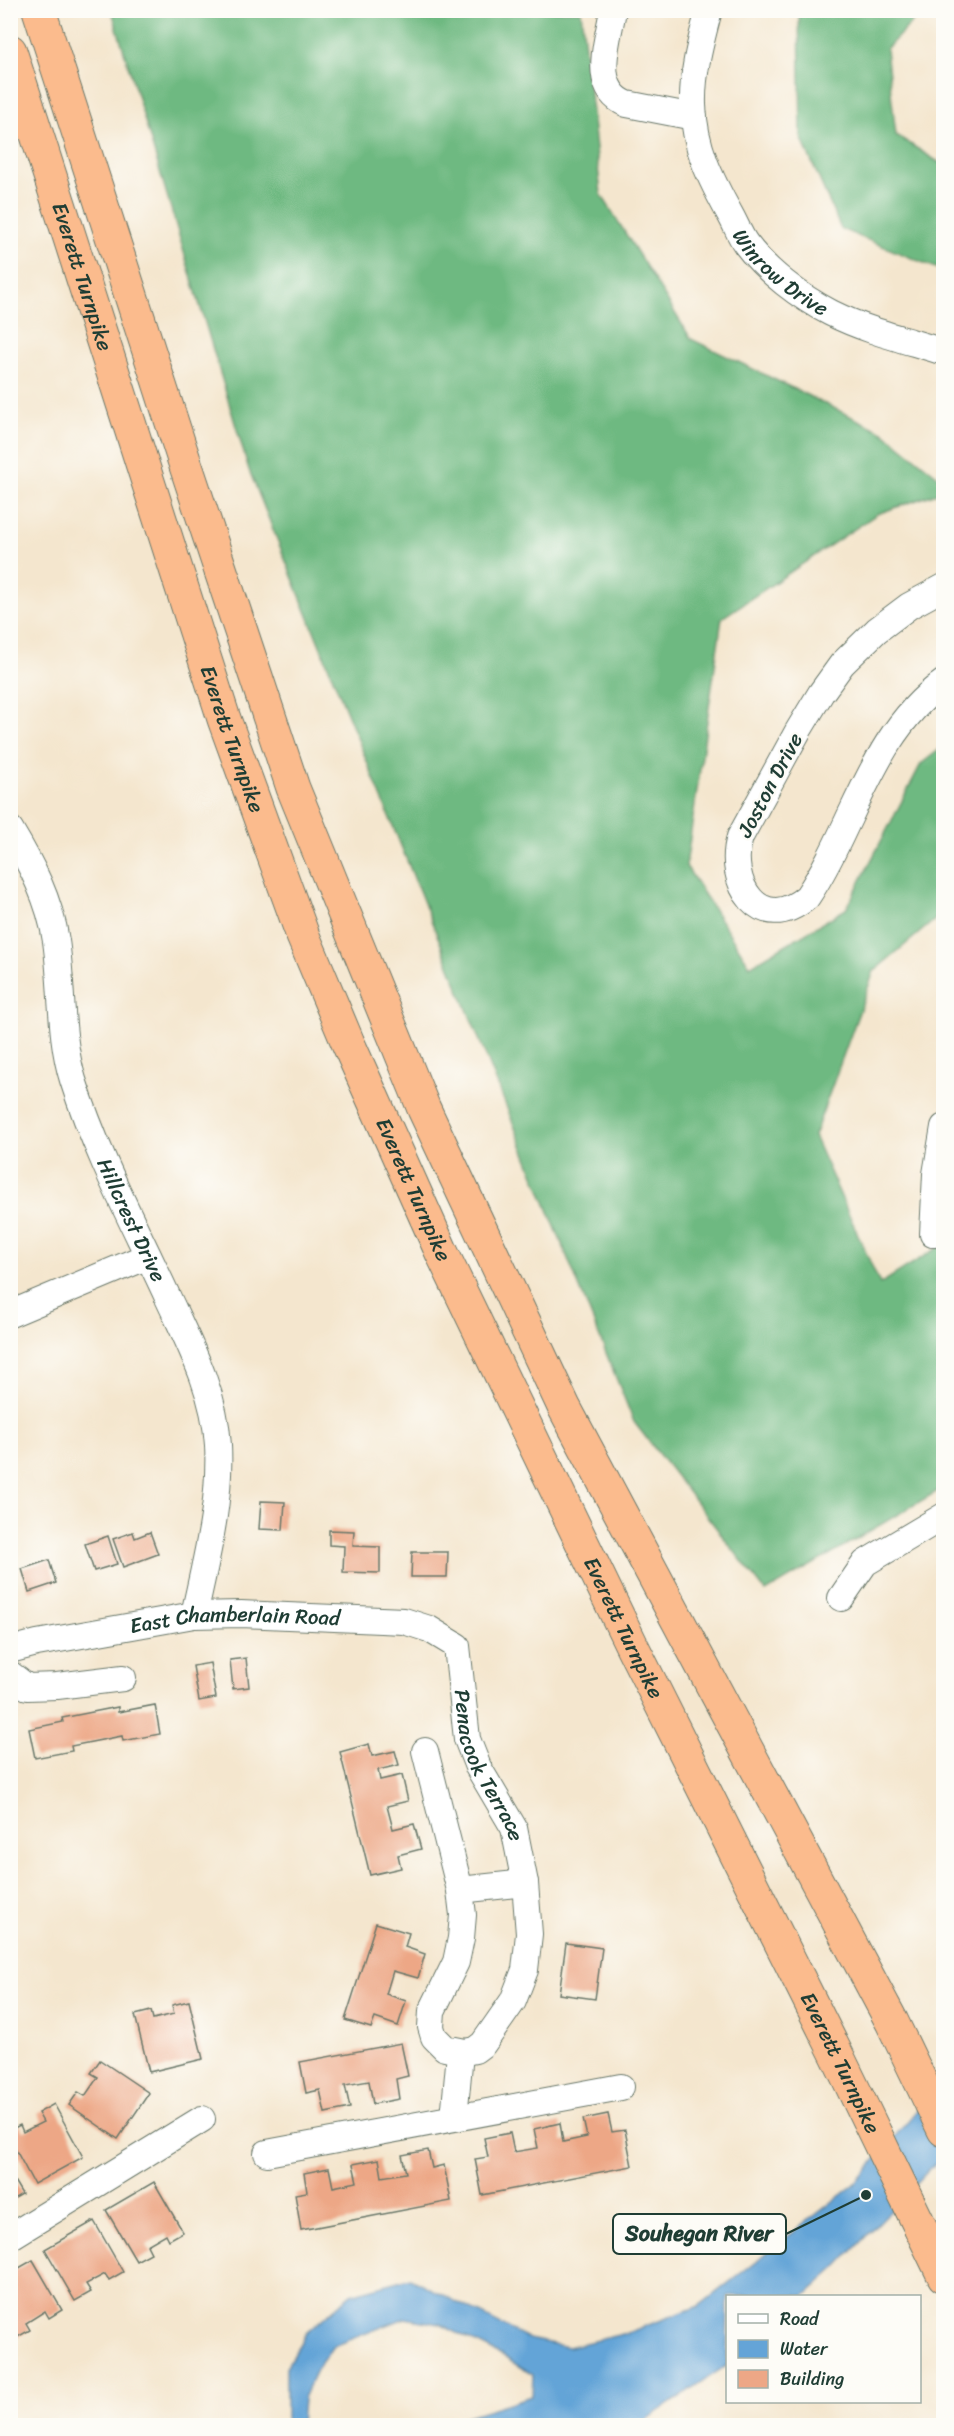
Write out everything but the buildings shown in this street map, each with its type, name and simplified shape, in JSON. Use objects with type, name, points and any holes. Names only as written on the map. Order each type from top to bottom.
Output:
[{"type":"highway","name":"Everett Turnpike","points":[[39,10],[180,448],[293,788],[424,1109],[564,1407],[892,2022],[944,2130]]},
{"type":"highway","name":"Everett Turnpike","points":[[10,51],[224,719],[312,957],[442,1253],[633,1648],[837,2055],[939,2268]]},
{"type":"street","points":[[613,10],[605,65],[608,90],[619,101],[627,105],[694,117]]},
{"type":"street","name":"Winrow Drive","points":[[710,10],[694,74],[694,117],[698,141],[710,179],[746,244],[769,268],[797,291],[831,312],[868,328],[944,352]]},
{"type":"street","name":"Joston Drive","points":[[944,587],[909,606],[877,630],[842,664],[821,693],[740,837],[736,851],[736,865],[741,884],[752,901],[768,910],[779,912],[789,910],[807,897],[891,737],[918,702],[944,682]]},
{"type":"street","name":"Hillcrest Drive","points":[[10,829],[32,866],[51,921],[56,941],[63,1032],[74,1081],[112,1179],[211,1398],[215,1420],[218,1488],[194,1615]]},
{"type":"street","points":[[933,1234],[936,1174],[944,1127]]},
{"type":"street","points":[[10,1314],[148,1256]]},
{"type":"street","points":[[841,1598],[865,1563],[944,1516]]},
{"type":"street","name":"East Chamberlain Road","points":[[10,1650],[38,1642],[194,1615],[241,1614],[390,1620],[429,1629],[457,1646]]},
{"type":"street","name":"Penacook Terrace","points":[[457,1646],[467,1739],[478,1767],[514,1828],[525,1883],[529,1946],[522,1982],[507,2011],[486,2041],[475,2050],[460,2053]]},
{"type":"street","points":[[10,1674],[27,1687],[57,1686],[123,1678]]},
{"type":"street","points":[[425,1751],[460,1890],[463,1915],[459,1950],[452,1972],[432,2011],[430,2022],[437,2041],[445,2048],[460,2053],[454,2118]]},
{"type":"street","points":[[460,1890],[525,1883]]},
{"type":"street","points":[[267,2154],[621,2087]]},
{"type":"street","points":[[10,2237],[202,2119]]},
{"type":"green space","points":[[112,11],[581,11],[601,194],[691,339],[883,432],[943,480],[943,491],[877,514],[722,618],[686,866],[750,966],[846,909],[921,764],[944,746],[943,913],[874,971],[814,1136],[880,1284],[943,1244],[943,1488],[766,1592],[634,1422],[249,470]]},
{"type":"green space","points":[[799,11],[923,11],[886,49],[896,135],[943,165],[943,271],[841,229],[801,137]]},
{"type":"water","points":[[943,2079],[943,2155],[836,2268],[806,2295],[726,2295],[726,2366],[638,2425],[443,2425],[532,2396],[533,2375],[504,2357],[440,2324],[405,2318],[333,2346],[316,2370],[303,2398],[301,2425],[286,2425],[286,2367],[306,2333],[351,2294],[410,2278],[529,2339],[568,2347],[627,2333],[699,2306],[855,2184]]},
{"type":"place","name":"Souhegan River","points":[[866,2195]]}]
